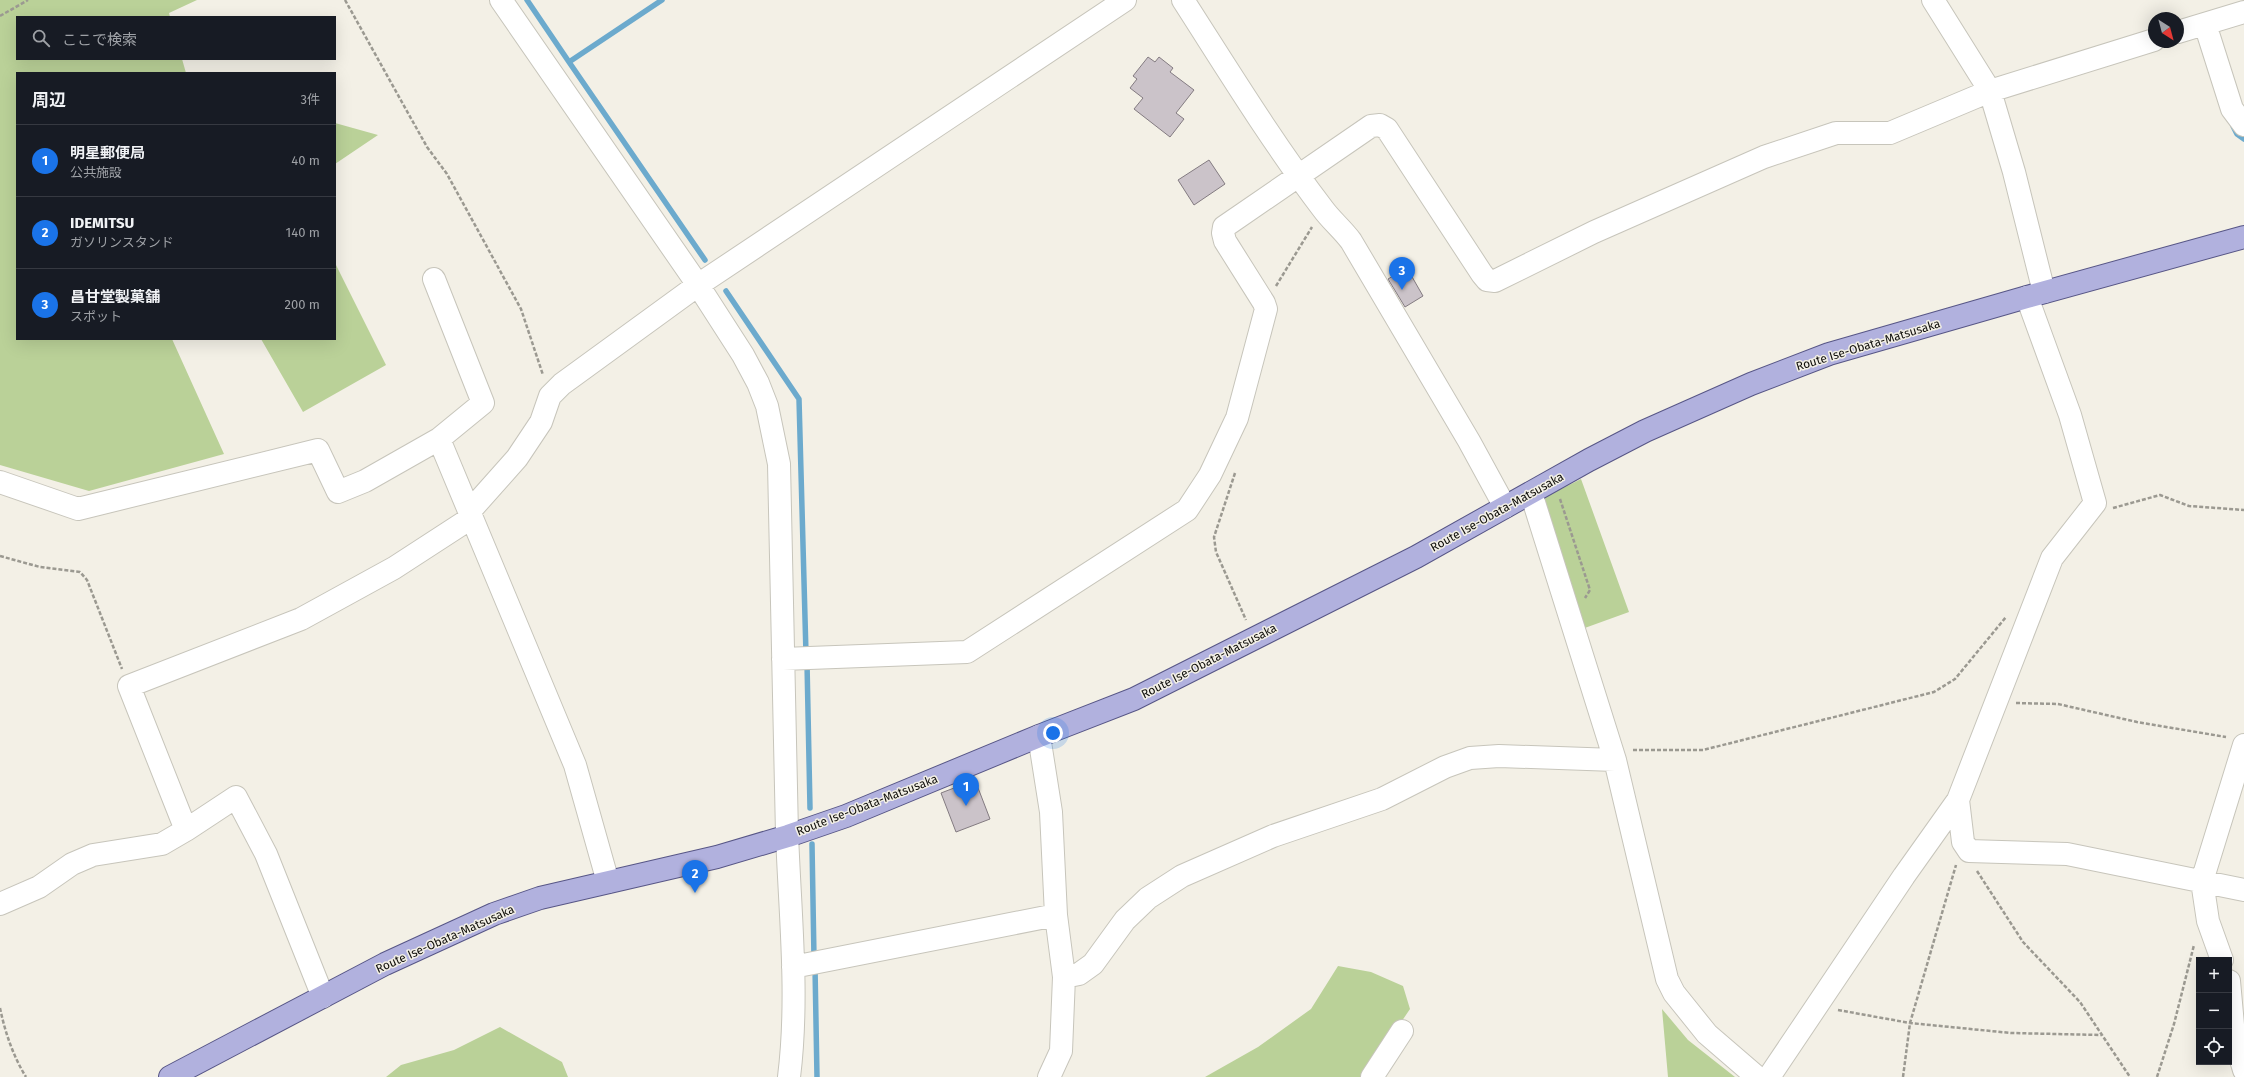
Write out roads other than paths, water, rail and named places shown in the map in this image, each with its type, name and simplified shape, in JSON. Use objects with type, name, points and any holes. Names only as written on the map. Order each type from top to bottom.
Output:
[{"type":"main road","name":"Route Ise-Obata-Matsusaka","points":[[170,1077],[385,964],[494,914],[540,898],[717,857],[788,836],[846,816],[1039,736],[1134,699],[1416,557],[1553,480],[1645,431],[1751,384],[1829,354],[2036,294],[2244,238]]},
{"type":"street","points":[[501,0],[698,285],[743,355],[758,383],[767,406],[779,464],[789,659],[788,836],[807,964],[789,1077]]},
{"type":"street","points":[[186,830],[128,686],[186,662],[301,619],[394,568],[470,515],[517,458],[541,422],[550,396],[562,384],[698,285],[1125,0]]},
{"type":"street","points":[[1183,0],[1299,176],[1324,211],[1338,223],[1364,261],[1469,441],[1505,507]]},
{"type":"street","points":[[1530,493],[1614,757],[1667,979],[1674,993],[1707,1034],[1772,1076],[1816,1006],[1958,800],[2052,558],[2096,503],[2036,294],[2014,172],[1990,91],[1933,0]]},
{"type":"street","points":[[2184,30],[2244,12]]},
{"type":"street","points":[[2205,24],[2232,109],[2244,125]]},
{"type":"street","points":[[789,659],[967,652],[1187,510],[1210,475],[1237,418],[1266,309],[1264,303],[1225,241],[1223,233],[1224,227],[1372,126],[1380,125],[1387,129],[1482,274],[1487,280],[1494,281],[1594,232],[1764,157],[1836,133],[1890,133],[1990,91],[2148,42]]},
{"type":"street","points":[[0,482],[78,509],[318,450],[338,492],[365,480],[439,439],[483,403],[434,279]]},
{"type":"street","points":[[439,439],[574,765],[608,882]]},
{"type":"street","points":[[1039,736],[1051,812],[1056,915],[1064,977],[1061,1051],[1049,1077]]},
{"type":"street","points":[[2221,957],[2208,922],[2202,881],[2236,741]]},
{"type":"street","points":[[1064,977],[1079,974],[1092,964],[1125,920],[1142,904],[1182,876],[1273,836],[1382,799],[1445,767],[1470,758],[1499,756],[1614,757]]},
{"type":"street","points":[[0,904],[39,887],[72,864],[93,856],[162,844],[236,797],[266,854],[323,997]]},
{"type":"street","points":[[1958,800],[1964,847],[1969,851],[2067,854],[2244,890]]},
{"type":"street","points":[[807,964],[1056,915]]},
{"type":"street","points":[[2230,993],[2234,1036],[2244,1070]]},
{"type":"street","points":[[1372,1077],[1402,1031]]},
{"type":"waterway","points":[[527,0],[569,62]]},
{"type":"waterway","points":[[662,0],[569,62],[705,260]]},
{"type":"waterway","points":[[2233,126],[2237,134],[2244,139]]},
{"type":"waterway","points":[[726,291],[799,399],[806,654]]},
{"type":"waterway","points":[[807,663],[810,808]]},
{"type":"waterway","points":[[812,844],[814,958]]},
{"type":"waterway","points":[[815,967],[817,1077]]},
{"type":"place","name":"昌甘堂製菓舗","points":[[1402,290]]},
{"type":"place","name":"明星郵便局","points":[[966,806]]},
{"type":"place","name":"IDEMITSU","points":[[695,893]]}]
